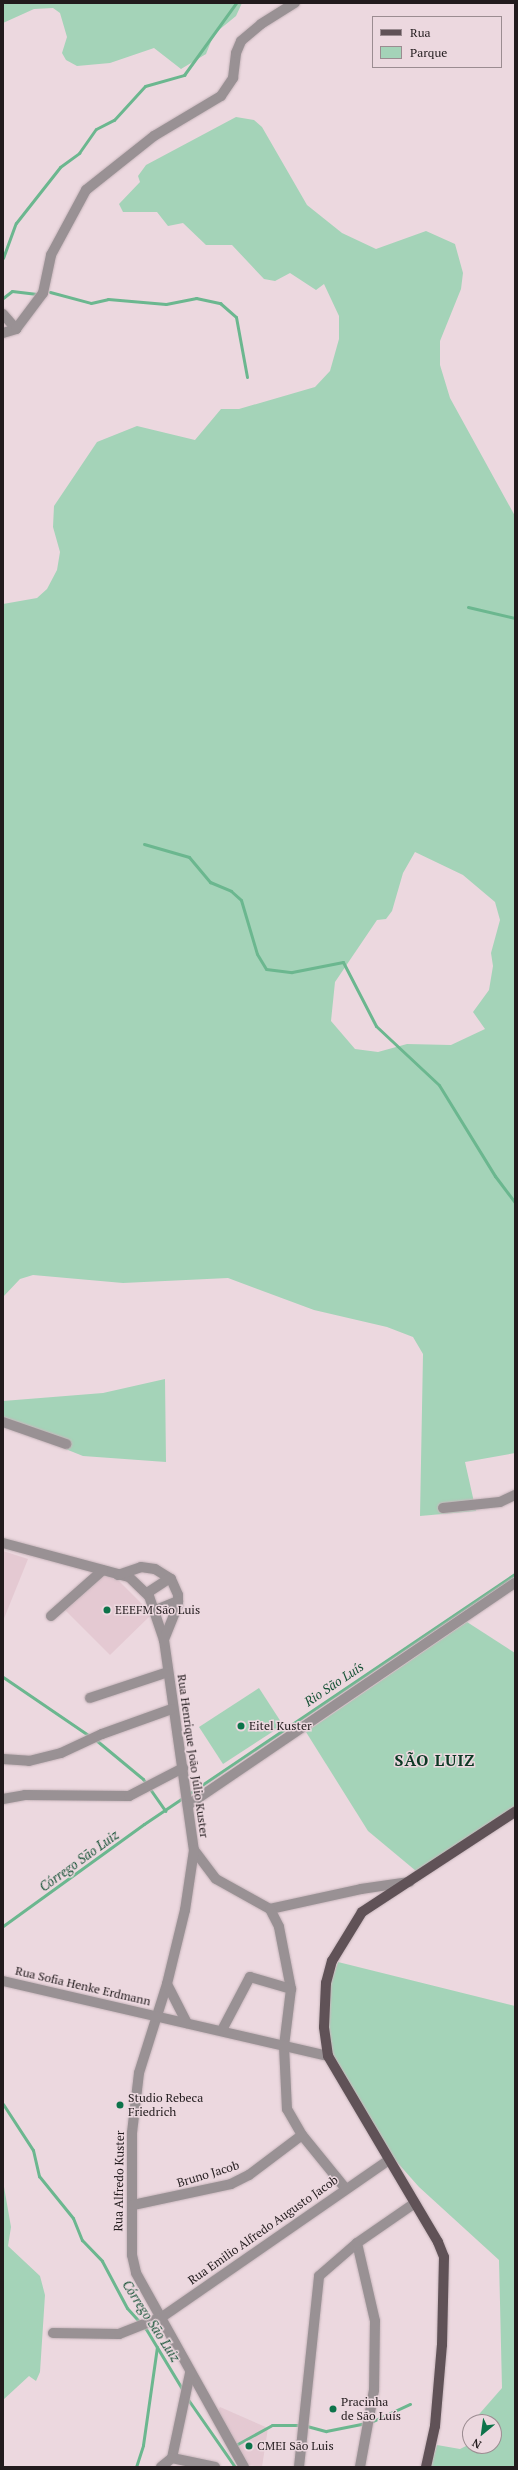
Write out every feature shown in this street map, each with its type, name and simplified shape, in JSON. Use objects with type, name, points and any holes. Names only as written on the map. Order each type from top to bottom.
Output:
[{"type":"main road","points":[[426,2467],[441,2360],[445,2271],[438,2242],[328,2056],[325,2014],[332,1961],[362,1912],[411,1882],[515,1812]]},
{"type":"street","points":[[3,333],[16,329],[43,293],[51,255],[86,190],[154,136],[221,96],[233,78],[236,53],[241,42],[260,24],[295,3]]},
{"type":"street","points":[[3,314],[16,329]]},
{"type":"street","points":[[3,1422],[66,1444]]},
{"type":"street","points":[[443,1508],[500,1502],[515,1495]]},
{"type":"street","name":"Rua Henrique João Júlio Kuster","points":[[3,1543],[129,1578],[147,1593],[156,1610],[164,1640],[172,1709],[185,1780],[194,1850],[216,1879],[270,1909]]},
{"type":"street","points":[[116,1575],[141,1567],[155,1569],[170,1578],[178,1601],[156,1610]]},
{"type":"street","points":[[51,1616],[103,1570]]},
{"type":"street","points":[[147,1593],[170,1578]]},
{"type":"street","points":[[188,1803],[515,1583]]},
{"type":"street","name":"Rua Henrique João Júlio Kuster","points":[[164,1640],[178,1601]]},
{"type":"street","points":[[90,1698],[168,1672]]},
{"type":"street","points":[[3,1759],[39,1760],[84,1743],[102,1734],[172,1709]]},
{"type":"street","points":[[3,1799],[25,1795],[117,1798],[144,1790],[183,1768]]},
{"type":"street","name":"Rua Alfredo Kuster","points":[[194,1850],[185,1910],[167,1984],[139,2073],[132,2133],[133,2263],[157,2319],[244,2467]]},
{"type":"street","points":[[345,2188],[302,2134],[288,2108],[284,2046],[291,1989],[279,1927],[270,1909],[361,1889],[411,1882]]},
{"type":"street","points":[[222,2030],[250,1977],[291,1989]]},
{"type":"street","name":"Rua Sofia Henke Erdmann","points":[[3,1982],[222,2030],[328,2056]]},
{"type":"street","points":[[167,1984],[187,2023]]},
{"type":"street","name":"Bruno Jacob","points":[[133,2205],[231,2184],[249,2175],[302,2134]]},
{"type":"street","name":"Rua Emilio Alfredo Augusto Jacob","points":[[53,2333],[113,2334],[132,2330],[157,2319],[345,2188],[389,2160]]},
{"type":"street","points":[[299,2467],[317,2281],[322,2272],[356,2244],[415,2203]]},
{"type":"street","points":[[356,2244],[375,2321],[374,2390],[360,2467]]},
{"type":"street","points":[[161,2467],[172,2458],[190,2373]]},
{"type":"street","points":[[172,2458],[215,2467]]},
{"type":"shaded area","points":[[3,1551],[28,1559],[3,1621]]},
{"type":"shaded area","name":"EEEFM São Luis","points":[[103,1565],[152,1614],[110,1655],[61,1606]]},
{"type":"shaded area","name":"CMEI São Luis","points":[[220,2407],[268,2428],[262,2467],[247,2465],[214,2419]]},
{"type":"green space","points":[[3,3],[242,3],[236,16],[214,34],[206,54],[181,69],[154,48],[110,63],[77,66],[66,60],[62,53],[67,37],[60,13],[53,8],[34,9],[3,23]]},
{"type":"green space","points":[[236,117],[254,120],[262,127],[307,205],[342,233],[376,249],[426,231],[455,244],[463,273],[461,289],[440,341],[440,365],[450,398],[515,516],[515,1453],[465,1462],[476,1511],[420,1516],[423,1354],[413,1337],[387,1327],[314,1310],[228,1278],[123,1283],[33,1275],[20,1279],[3,1297],[3,604],[37,598],[47,589],[57,570],[60,552],[53,527],[54,506],[97,442],[137,426],[195,440],[221,409],[239,409],[315,387],[330,371],[339,339],[339,316],[324,284],[316,290],[290,273],[275,281],[264,279],[232,245],[206,245],[183,223],[168,226],[157,212],[123,212],[119,204],[140,182],[138,176],[146,165]],"holes":[[[415,852],[463,875],[495,902],[500,920],[491,953],[493,966],[489,990],[473,1012],[485,1029],[451,1045],[407,1044],[378,1052],[355,1049],[331,1021],[335,982],[377,920],[386,919],[392,911],[403,873]]]},
{"type":"green space","points":[[165,1379],[166,1462],[83,1456],[3,1424],[3,1401],[103,1393]]},
{"type":"green space","points":[[467,1622],[515,1653],[515,1815],[416,1871],[368,1831],[306,1732]]},
{"type":"green space","name":"Eitel Kuster","points":[[259,1688],[283,1725],[223,1764],[199,1727]]},
{"type":"green space","points":[[338,1962],[515,2006],[515,2467],[430,2467],[437,2445],[460,2449],[462,2448],[462,2454],[502,2454],[502,2414],[479,2414],[502,2388],[499,2260],[419,2187],[380,2143],[334,2063],[326,2033],[330,1984]]},
{"type":"green space","points":[[3,2181],[11,2227],[8,2246],[40,2276],[45,2295],[40,2372],[36,2381],[29,2376],[3,2400]]},
{"type":"waterway","points":[[3,258],[16,223],[60,167],[79,153],[96,129],[114,120],[145,86],[184,75],[236,3]]},
{"type":"waterway","points":[[3,298],[12,291],[37,294]]},
{"type":"waterway","points":[[50,292],[91,303],[108,299],[166,304],[196,298],[220,303],[236,317],[247,377]]},
{"type":"waterway","points":[[468,607],[515,618]]},
{"type":"waterway","points":[[144,844],[189,857],[210,882],[231,891],[241,900],[257,954],[266,969],[292,972],[343,962],[376,1026],[439,1085],[495,1176],[515,1203]]},
{"type":"waterway","name":"Rio São Luís","points":[[3,1926],[144,1824],[515,1574]]},
{"type":"waterway","points":[[3,1677],[91,1737]]},
{"type":"waterway","points":[[96,1740],[143,1779],[165,1811]]},
{"type":"waterway","name":"Córrego São Luiz","points":[[3,2104],[33,2150],[39,2176],[73,2218],[82,2240],[102,2261],[127,2308],[146,2329],[184,2392]]},
{"type":"waterway","points":[[136,2467],[143,2445],[157,2347]]},
{"type":"waterway","name":"Córrego São Luiz","points":[[187,2398],[235,2467]]},
{"type":"waterway","points":[[371,2422],[410,2404]]},
{"type":"waterway","points":[[234,2446],[272,2425],[303,2425],[326,2431],[366,2423]]},
{"type":"place","name":"EEEFM São Luis","points":[[107,1610]]},
{"type":"place","name":"Eitel Kuster","points":[[241,1726]]},
{"type":"place","name":"Studio Rebeca Friedrich","points":[[120,2105]]},
{"type":"place","name":"Pracinha de São Luís","points":[[333,2409]]},
{"type":"place","name":"CMEI São Luis","points":[[249,2446]]},
{"type":"district","name":"SÃO LUIZ","points":[[435,1760]]}]
